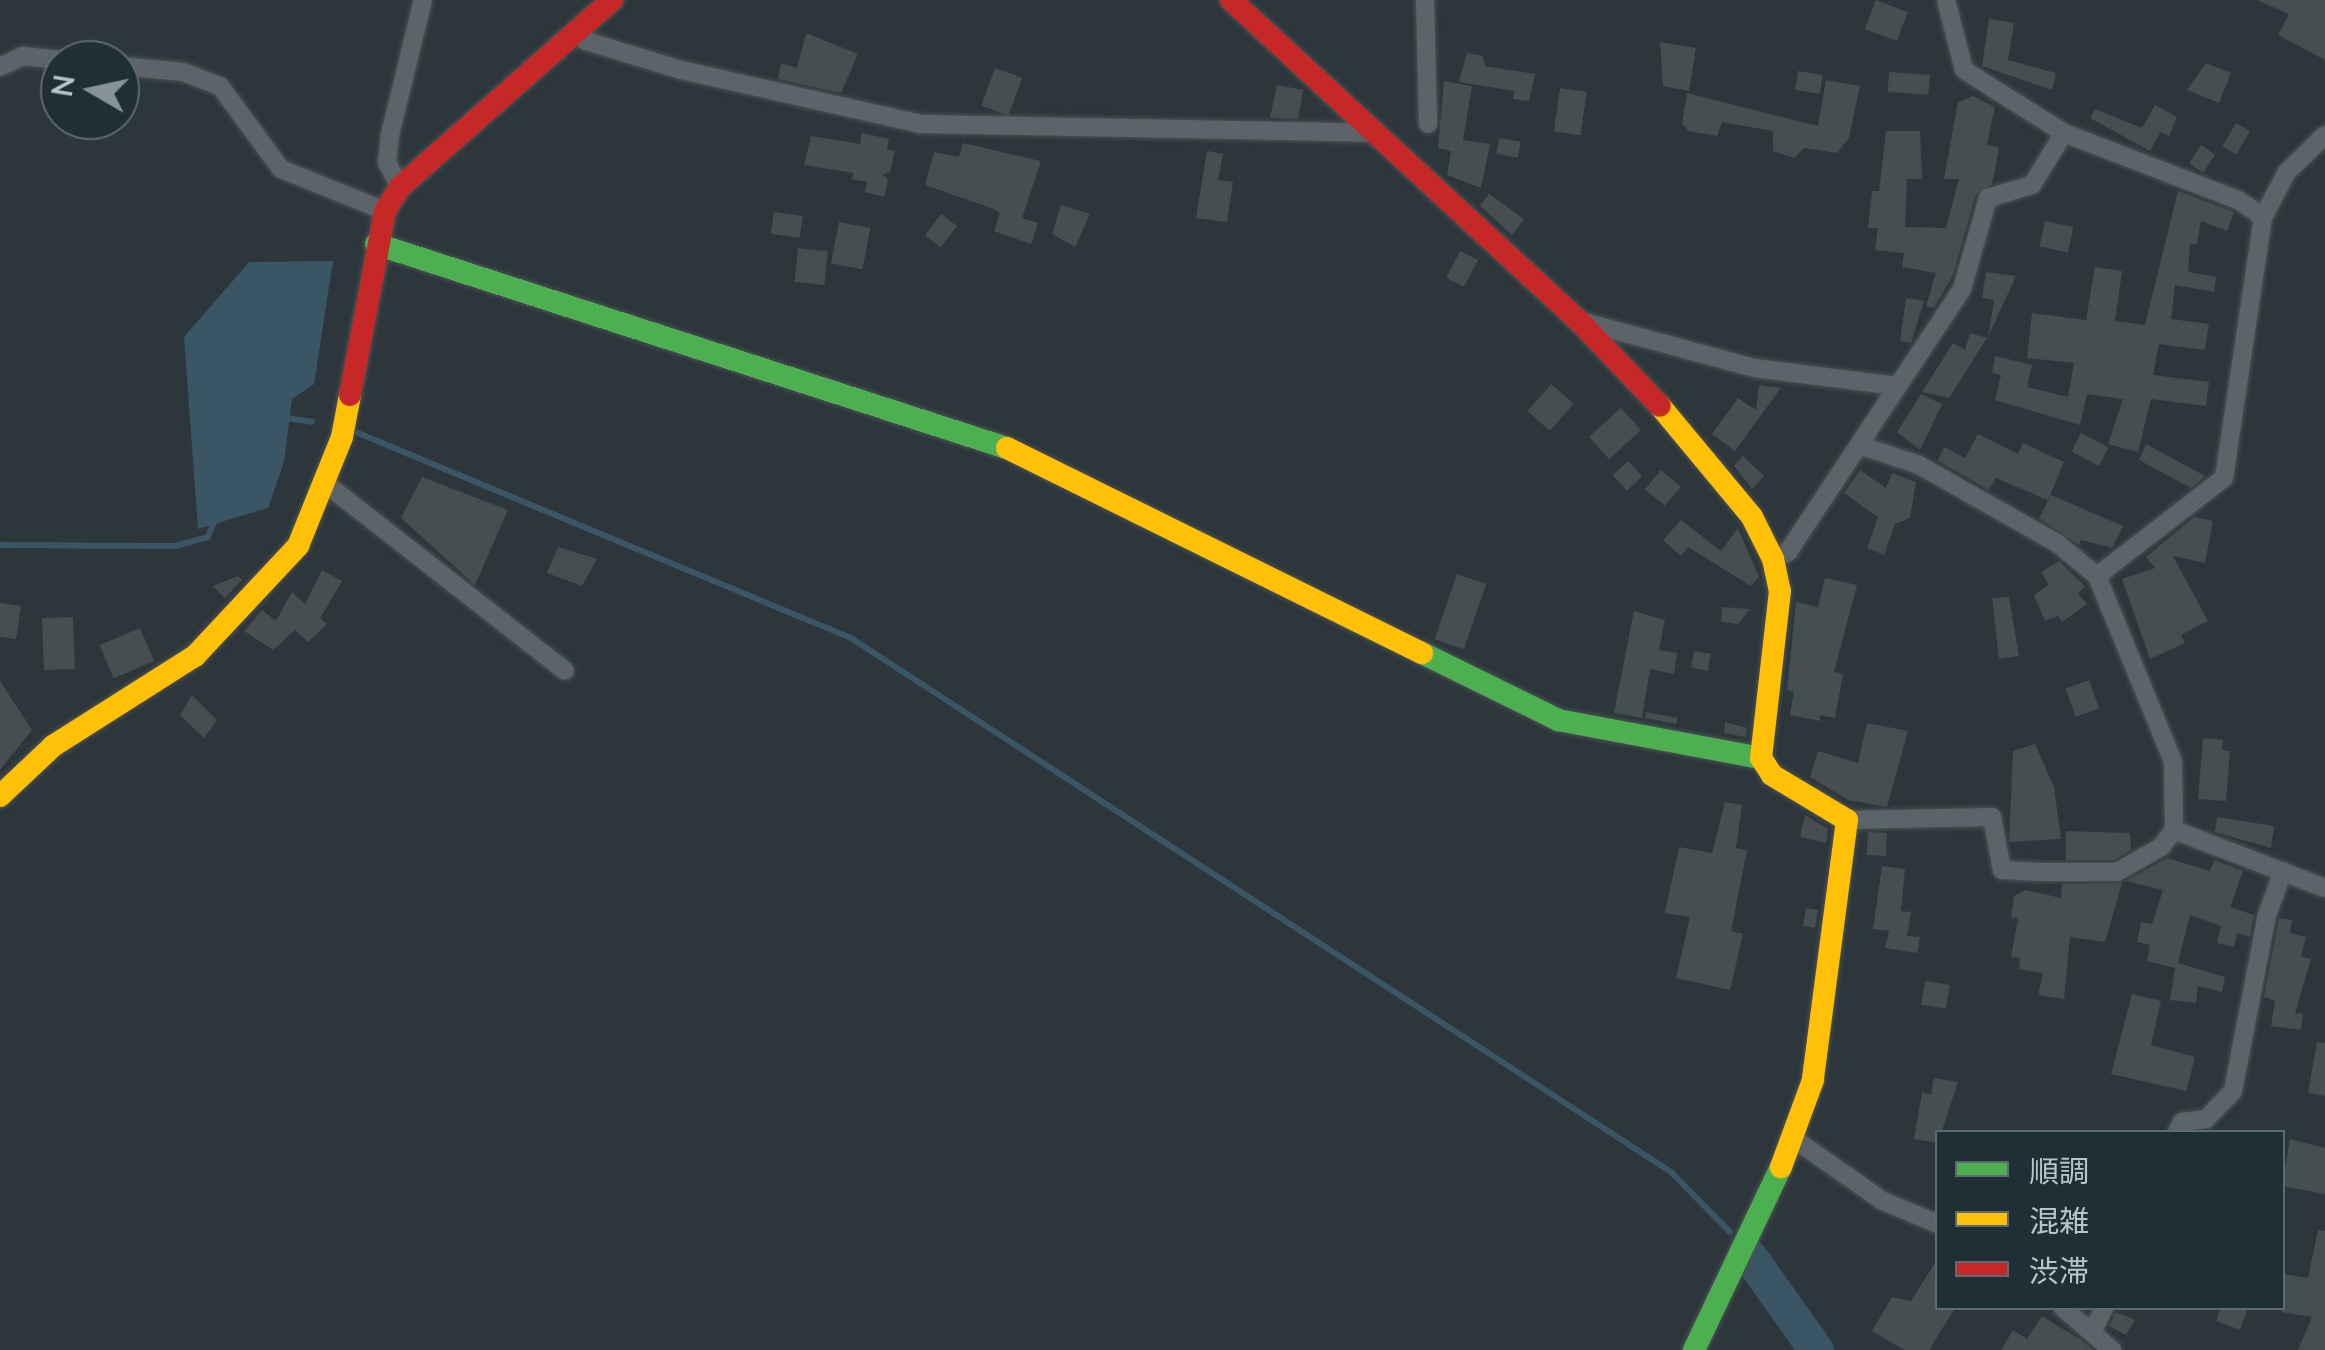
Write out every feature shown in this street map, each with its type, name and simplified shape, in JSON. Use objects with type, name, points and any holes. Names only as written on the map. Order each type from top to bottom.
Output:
[{"type":"street","points":[[400,187],[388,163],[390,135],[423,0]]},
{"type":"street","points":[[0,796],[53,746],[195,656],[251,603],[298,546],[342,438],[385,211],[400,187],[612,0]]},
{"type":"street","points":[[1230,0],[1579,321],[1687,433],[1752,517],[1773,559],[1780,591],[1761,758],[1772,774],[1847,820],[1992,817],[2002,870],[2117,872],[2161,847],[2174,830],[2173,761],[2097,576],[2057,543],[1931,472],[1859,445]]},
{"type":"street","points":[[1425,0],[1428,124]]},
{"type":"street","points":[[1946,0],[1964,70],[2064,133],[2238,200],[2263,216]]},
{"type":"street","points":[[580,27],[586,41],[681,70],[920,124],[1377,133]]},
{"type":"street","points":[[0,67],[23,56],[40,58]]},
{"type":"street","points":[[140,68],[183,72],[220,86],[281,170],[385,211]]},
{"type":"street","points":[[1773,559],[1788,552],[1962,289],[1988,198],[2032,185],[2064,133]]},
{"type":"street","points":[[2097,576],[2224,478],[2263,216],[2287,172],[2325,135]]},
{"type":"street","points":[[376,244],[980,435],[1558,720],[1761,758]]},
{"type":"street","points":[[1579,321],[1754,368],[1897,386]]},
{"type":"street","points":[[326,484],[565,671]]},
{"type":"street","points":[[1694,1350],[1794,1140],[1813,1080],[1847,820]]},
{"type":"street","points":[[2174,830],[2325,888]]},
{"type":"street","points":[[2178,1130],[2182,1122],[2206,1119],[2234,1092],[2267,916],[2283,871]]},
{"type":"street","points":[[1794,1140],[1882,1200],[1935,1223]]},
{"type":"street","points":[[2065,1310],[2112,1350]]},
{"type":"street","points":[[2093,1330],[2103,1310]]},
{"type":"water","points":[[333,261],[314,384],[292,399],[284,462],[268,508],[198,529],[184,337],[249,262]]},
{"type":"building","points":[[1876,0],[1908,12],[1897,41],[1865,29]]},
{"type":"building","points":[[2257,0],[2325,0],[2325,60],[2278,35],[2289,14]]},
{"type":"building","points":[[1989,19],[2014,23],[2008,60],[2056,73],[2052,90],[1982,66]]},
{"type":"building","points":[[806,33],[858,54],[841,93],[778,79],[781,63],[797,68]]},
{"type":"building","points":[[1660,42],[1696,48],[1689,91],[1663,86]]},
{"type":"building","points":[[1467,53],[1483,56],[1485,66],[1535,74],[1529,101],[1513,99],[1514,91],[1459,82]]},
{"type":"building","points":[[2206,63],[2231,73],[2219,103],[2187,90]]},
{"type":"building","points":[[995,68],[1022,78],[1009,116],[981,106]]},
{"type":"building","points":[[1798,71],[1823,75],[1820,94],[1795,90]]},
{"type":"building","points":[[1889,72],[1930,75],[1929,95],[1888,92]]},
{"type":"building","points":[[1826,80],[1860,86],[1849,138],[1837,153],[1804,148],[1794,158],[1773,151],[1773,131],[1722,122],[1717,136],[1688,131],[1682,123],[1687,93],[1818,126]]},
{"type":"building","points":[[1444,81],[1472,86],[1463,140],[1490,144],[1481,188],[1447,175],[1451,151],[1438,148]]},
{"type":"building","points":[[1277,85],[1303,90],[1298,119],[1270,118]]},
{"type":"building","points":[[1560,88],[1587,92],[1581,135],[1554,132]]},
{"type":"building","points":[[1973,96],[1995,107],[1987,145],[1999,147],[1995,171],[1992,184],[1976,194],[1953,275],[1934,308],[1926,306],[1936,273],[1902,267],[1904,253],[1875,250],[1878,228],[1868,228],[1872,191],[1879,191],[1886,131],[1920,131],[1922,179],[1907,179],[1905,227],[1946,228],[1959,179],[1944,179],[1958,102]]},
{"type":"building","points":[[2155,105],[2177,117],[2169,136],[2160,132],[2150,151],[2090,118],[2095,109],[2142,128]]},
{"type":"building","points":[[2236,123],[2250,131],[2236,154],[2222,146]]},
{"type":"building","points":[[862,133],[889,139],[887,149],[895,151],[890,172],[882,175],[888,179],[884,197],[865,192],[867,182],[852,179],[853,173],[804,165],[811,136],[860,144]]},
{"type":"building","points":[[1499,138],[1521,142],[1518,158],[1496,154]]},
{"type":"building","points":[[963,143],[1041,161],[1022,218],[1038,223],[1031,244],[994,231],[1000,213],[994,209],[925,185],[934,152],[959,157]]},
{"type":"building","points":[[2201,145],[2215,154],[2203,173],[2189,163]]},
{"type":"building","points":[[1207,151],[1223,154],[1218,180],[1233,182],[1227,222],[1196,218]]},
{"type":"building","points":[[2178,191],[2234,212],[2227,231],[2201,221],[2197,244],[2190,244],[2188,272],[2216,277],[2214,292],[2175,285],[2171,319],[2209,324],[2205,350],[2159,344],[2153,375],[2209,382],[2206,406],[2151,399],[2138,452],[2108,444],[2123,399],[2087,394],[2080,425],[1995,400],[2001,375],[1992,373],[1995,356],[2032,365],[2027,387],[2068,397],[2074,363],[2027,358],[2032,313],[2086,320],[2095,267],[2122,271],[2115,321],[2145,325]]},
{"type":"building","points":[[1489,194],[1524,219],[1512,235],[1480,206]]},
{"type":"building","points":[[1061,205],[1090,214],[1075,247],[1052,234]]},
{"type":"building","points":[[774,212],[803,216],[800,238],[771,234]]},
{"type":"building","points":[[941,214],[957,226],[941,248],[925,236]]},
{"type":"building","points":[[2045,221],[2073,227],[2068,252],[2040,246]]},
{"type":"building","points":[[839,222],[870,228],[862,269],[831,263]]},
{"type":"building","points":[[798,248],[828,251],[824,285],[794,282]]},
{"type":"building","points":[[1460,251],[1478,260],[1464,287],[1446,278]]},
{"type":"building","points":[[1986,272],[2016,276],[1988,337],[1994,300],[1982,298]]},
{"type":"building","points":[[1906,298],[1924,301],[1911,343],[1900,341]]},
{"type":"building","points":[[1970,333],[1987,338],[1949,398],[1922,392],[1953,343],[1965,350]]},
{"type":"building","points":[[1551,384],[1574,404],[1550,431],[1527,411]]},
{"type":"building","points":[[1759,385],[1781,388],[1735,451],[1712,434],[1738,398],[1756,410]]},
{"type":"building","points":[[1921,394],[1942,404],[1920,450],[1897,432]]},
{"type":"building","points":[[1621,408],[1641,430],[1609,459],[1589,437]]},
{"type":"building","points":[[2081,433],[2109,447],[2099,466],[2071,452]]},
{"type":"building","points":[[1978,434],[2018,454],[2023,443],[2064,462],[2048,500],[1996,478],[1989,490],[1938,461],[1944,447],[1965,458]]},
{"type":"building","points":[[2146,444],[2205,476],[2191,488],[2139,460]]},
{"type":"building","points":[[1743,456],[1764,476],[1752,489],[1734,466]]},
{"type":"building","points":[[1628,461],[1642,476],[1627,491],[1613,475]]},
{"type":"building","points":[[1661,470],[1681,487],[1665,506],[1645,489]]},
{"type":"building","points":[[1860,470],[1886,488],[1892,473],[1916,482],[1910,518],[1895,524],[1884,555],[1867,548],[1878,517],[1844,493]]},
{"type":"building","points":[[422,477],[508,510],[475,585],[401,518]]},
{"type":"building","points":[[2051,495],[2123,526],[2112,548],[2081,540],[2079,545],[2039,518]]},
{"type":"building","points":[[2194,517],[2213,521],[2205,563],[2173,556],[2208,621],[2181,635],[2185,643],[2150,659],[2122,579],[2155,568],[2146,557]]},
{"type":"building","points":[[1681,520],[1721,551],[1738,528],[1759,577],[1751,586],[1688,547],[1681,556],[1663,540]]},
{"type":"building","points":[[558,547],[597,559],[582,586],[547,573]]},
{"type":"building","points":[[2059,561],[2085,586],[2078,594],[2087,604],[2062,622],[2058,616],[2045,621],[2034,595],[2049,585],[2041,572]]},
{"type":"building","points":[[322,570],[342,581],[320,618],[327,624],[308,642],[295,630],[273,650],[244,631],[262,610],[276,621],[292,592],[305,604]]},
{"type":"building","points":[[1457,574],[1486,584],[1464,649],[1435,639]]},
{"type":"building","points":[[238,576],[242,580],[225,598],[213,586]]},
{"type":"building","points":[[1825,578],[1857,585],[1834,672],[1843,674],[1835,718],[1820,715],[1820,721],[1790,715],[1794,692],[1787,690],[1796,602],[1818,607]]},
{"type":"building","points":[[2009,597],[2019,656],[1999,659],[1992,598]]},
{"type":"building","points":[[0,603],[21,606],[16,639],[0,637]]},
{"type":"building","points":[[1722,607],[1750,609],[1738,624],[1721,622]]},
{"type":"building","points":[[1634,611],[1665,620],[1659,650],[1677,653],[1674,674],[1650,669],[1642,718],[1614,713]]},
{"type":"building","points":[[73,617],[75,669],[44,670],[42,618]]},
{"type":"building","points":[[140,628],[154,661],[114,678],[99,645]]},
{"type":"building","points":[[1694,651],[1711,654],[1708,671],[1691,668]]},
{"type":"building","points":[[2089,680],[2099,708],[2076,717],[2066,689]]},
{"type":"building","points":[[0,681],[32,730],[0,770]]},
{"type":"building","points":[[192,695],[217,720],[204,738],[180,715]]},
{"type":"building","points":[[1646,712],[1677,718],[1676,724],[1645,718]]},
{"type":"building","points":[[1725,722],[1747,728],[1746,737],[1724,733]]},
{"type":"building","points":[[1867,723],[1908,731],[1887,807],[1848,800],[1810,777],[1818,751],[1858,763]]},
{"type":"building","points":[[2203,738],[2223,740],[2222,750],[2230,751],[2226,801],[2198,799]]},
{"type":"building","points":[[2035,744],[2054,787],[2061,839],[2009,842],[2013,751]]},
{"type":"building","points":[[1725,802],[1742,805],[1736,848],[1747,850],[1731,931],[1743,934],[1730,990],[1676,978],[1690,917],[1665,913],[1679,847],[1712,853]]},
{"type":"building","points":[[1805,815],[1828,829],[1826,843],[1800,837]]},
{"type":"building","points":[[2217,817],[2274,826],[2271,848],[2215,832]]},
{"type":"building","points":[[2066,831],[2130,833],[2131,850],[2114,860],[2066,860]]},
{"type":"building","points":[[1868,832],[1887,833],[1886,856],[1867,855]]},
{"type":"building","points":[[2167,858],[2210,871],[2214,860],[2243,871],[2230,907],[2254,915],[2250,937],[2237,933],[2234,947],[2217,943],[2221,926],[2190,915],[2178,963],[2225,977],[2222,992],[2198,986],[2196,1003],[2170,1000],[2175,968],[2147,961],[2150,945],[2137,942],[2141,922],[2152,924],[2163,890],[2126,881]]},
{"type":"building","points":[[1882,866],[1905,869],[1901,911],[1911,912],[1907,936],[1920,937],[1917,953],[1885,948],[1889,931],[1873,929]]},
{"type":"building","points":[[2122,883],[2105,942],[2070,937],[2064,999],[2038,995],[2043,973],[2019,969],[2020,958],[2011,957],[2018,919],[2011,917],[2014,896],[2025,890],[2061,898],[2062,884]]},
{"type":"building","points":[[1806,908],[1818,910],[1815,928],[1803,926]]},
{"type":"building","points":[[2279,918],[2292,920],[2290,933],[2306,937],[2301,956],[2311,959],[2295,1013],[2303,1014],[2301,1030],[2271,1026],[2275,1001],[2264,997]]},
{"type":"building","points":[[1925,981],[1950,985],[1946,1009],[1921,1005]]},
{"type":"building","points":[[2132,994],[2161,1001],[2151,1045],[2195,1057],[2186,1091],[2111,1074]]},
{"type":"building","points":[[2317,1042],[2325,1043],[2325,1096],[2308,1093]]},
{"type":"building","points":[[1934,1078],[1958,1082],[1942,1130],[1935,1130],[1935,1142],[1914,1139],[1922,1092],[1931,1095]]},
{"type":"building","points":[[2290,1139],[2325,1148],[2325,1194],[2285,1187]]},
{"type":"building","points":[[2318,1230],[2325,1231],[2325,1350],[2298,1350],[2312,1317],[2282,1312],[2285,1274],[2308,1278]]},
{"type":"building","points":[[1935,1263],[1935,1310],[1954,1310],[1929,1350],[1904,1350],[1872,1331],[1892,1297],[1911,1301]]},
{"type":"building","points":[[2220,1310],[2247,1310],[2240,1330],[2216,1321]]},
{"type":"building","points":[[2116,1312],[2135,1320],[2126,1335],[2109,1326]]},
{"type":"building","points":[[2042,1316],[2093,1350],[2001,1350],[2013,1330],[2027,1339]]},
{"type":"waterway","points":[[285,418],[312,422]]},
{"type":"waterway","points":[[358,433],[851,638],[1671,1172],[1730,1232]]},
{"type":"waterway","points":[[0,545],[175,546],[208,537],[217,515]]},
{"type":"waterway","points":[[1750,1257],[1816,1350]]},
{"type":"traffic: fast","points":[[376,244],[1007,448]]},
{"type":"traffic: fast","points":[[1422,653],[1558,720],[1761,758]]},
{"type":"traffic: fast","points":[[1694,1350],[1781,1167]]},
{"type":"traffic: slow","points":[[0,796],[53,746],[195,656],[298,546],[342,437],[350,395]]},
{"type":"traffic: slow","points":[[1660,406],[1752,517],[1773,559],[1780,591],[1761,758],[1772,775],[1847,820],[1813,1080],[1781,1167]]},
{"type":"traffic: slow","points":[[1007,448],[1422,653]]},
{"type":"traffic: jam","points":[[350,395],[385,211],[400,187],[612,0]]},
{"type":"traffic: jam","points":[[1231,0],[1579,321],[1660,406]]}]
